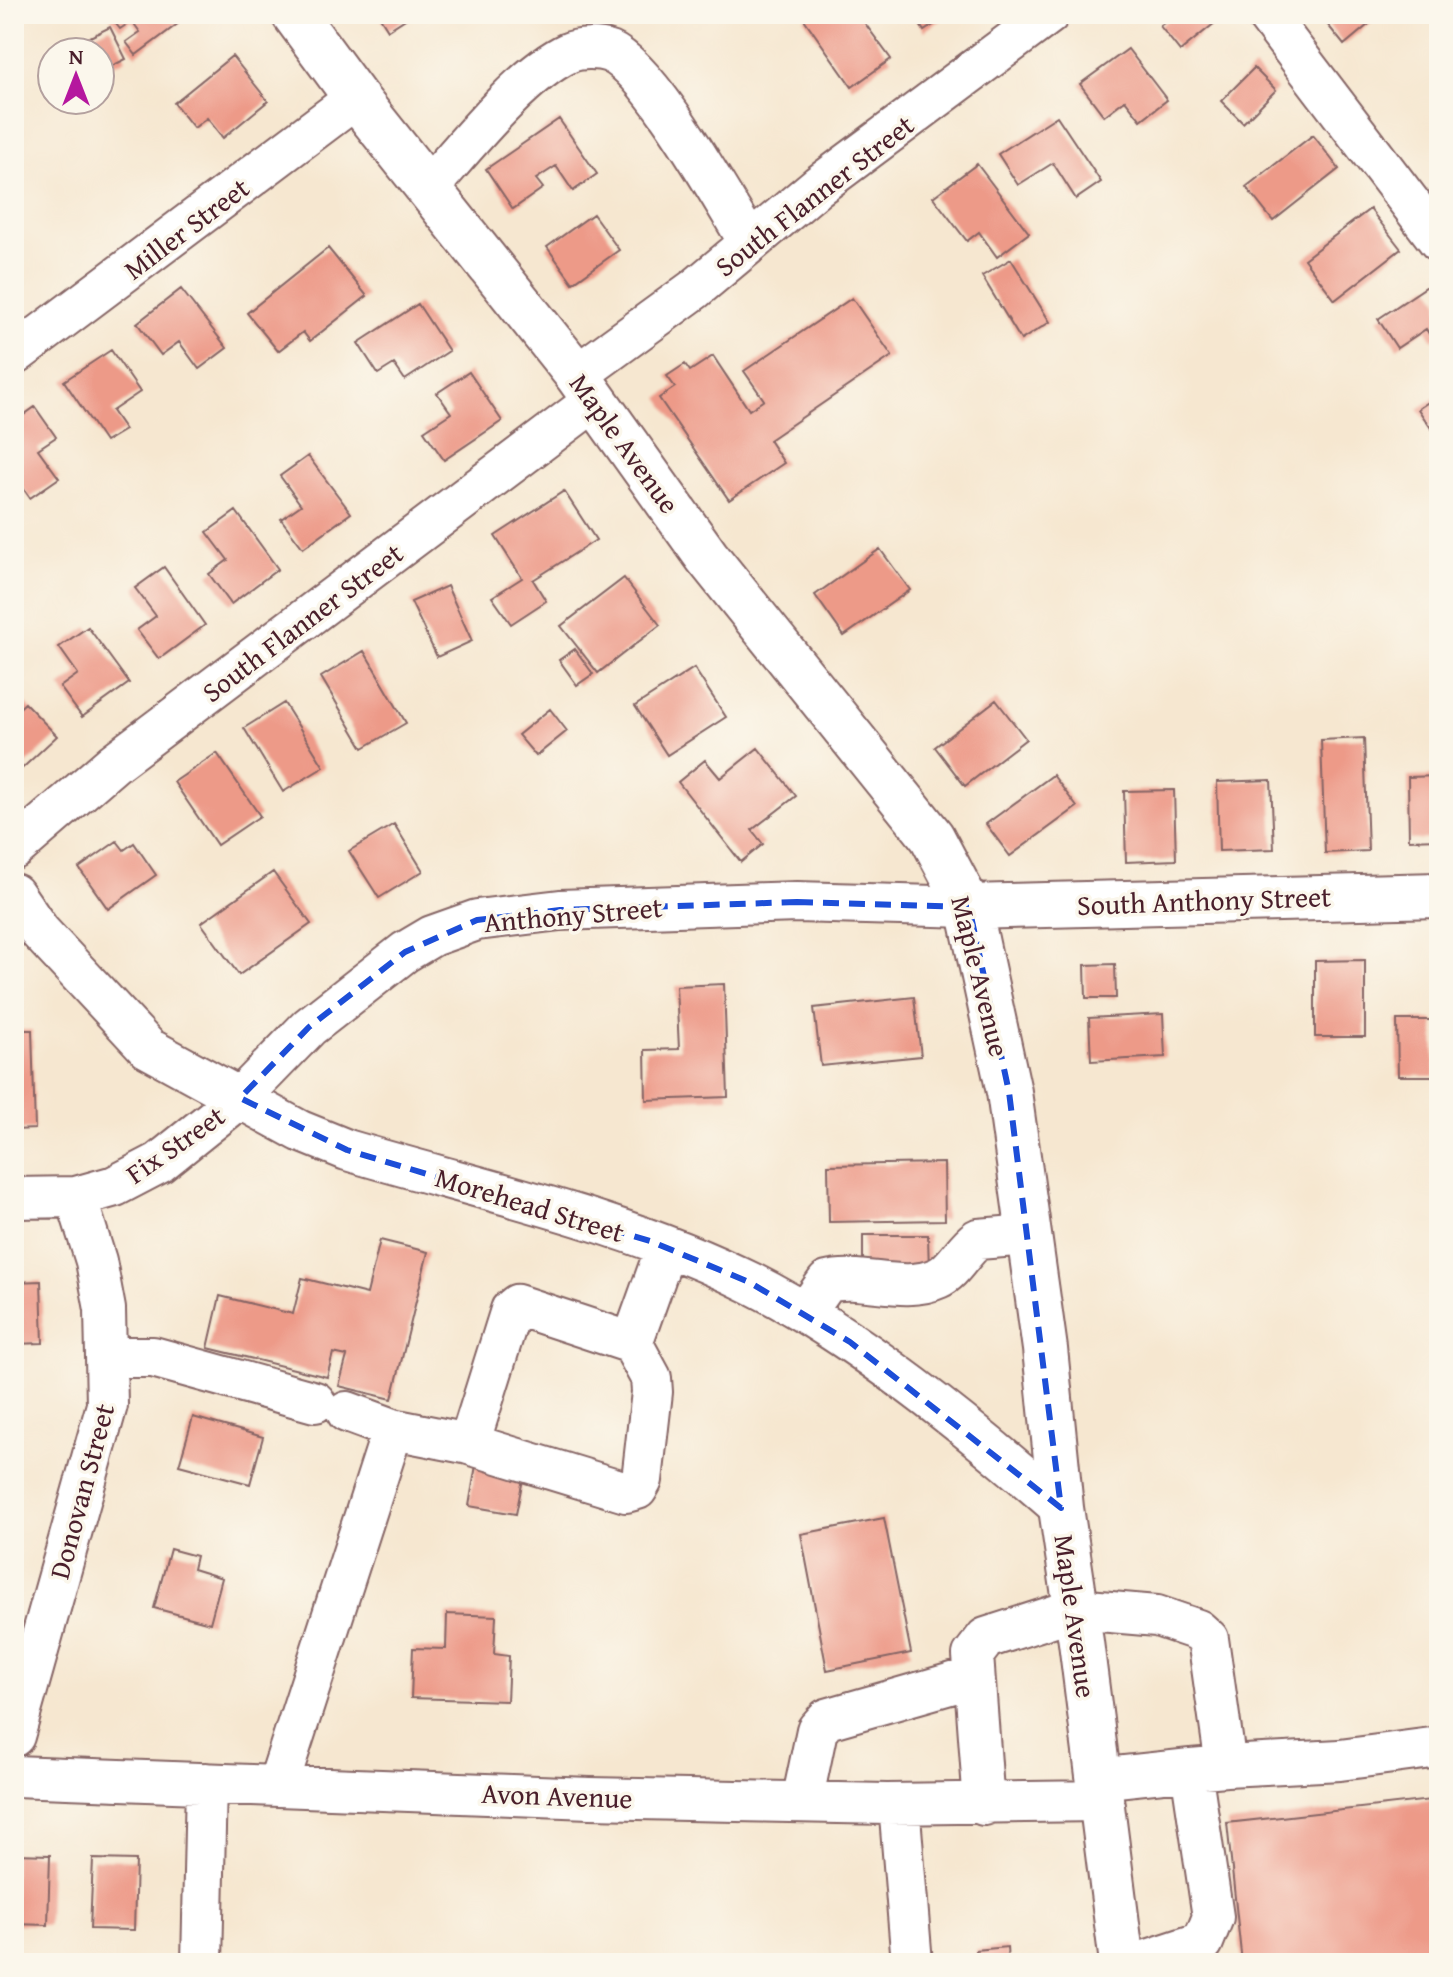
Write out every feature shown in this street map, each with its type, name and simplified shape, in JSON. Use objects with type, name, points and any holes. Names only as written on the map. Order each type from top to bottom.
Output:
[{"type":"main road","name":"Maple Avenue","points":[[294,14],[356,98],[585,388],[707,557],[932,837],[969,907],[1009,1092],[1045,1349],[1061,1508],[1122,1963]]},
{"type":"main road","name":"South Anthony Street","points":[[969,907],[1439,895]]},
{"type":"street","name":"South Flanner Street","points":[[14,849],[115,762],[585,388],[695,289],[818,186],[1049,14]]},
{"type":"street","points":[[1266,14],[1439,241]]},
{"type":"street","points":[[428,188],[537,73],[570,52],[588,49],[610,52],[630,68],[660,102],[750,243]]},
{"type":"street","name":"Miller Street","points":[[14,355],[356,98]]},
{"type":"street","name":"Morehead Street","points":[[14,894],[40,932],[148,1048],[300,1131],[347,1150],[596,1223],[749,1282],[805,1313],[897,1378],[1017,1469],[1061,1508]]},
{"type":"street","name":"Anthony Street","points":[[240,1098],[309,1027],[405,952],[432,936],[477,920],[560,910],[797,902],[969,907]]},
{"type":"street","name":"Fix Street","points":[[14,1198],[76,1197],[115,1186],[159,1163],[240,1098]]},
{"type":"street","name":"Donovan Street","points":[[14,1736],[107,1405],[108,1357],[96,1261],[76,1197]]},
{"type":"street","points":[[805,1313],[827,1282],[840,1278],[862,1282],[926,1282],[941,1277],[978,1239],[1029,1235]]},
{"type":"street","points":[[632,1343],[666,1248]]},
{"type":"street","points":[[108,1357],[153,1357],[331,1407],[393,1429],[469,1444],[626,1492],[637,1489],[642,1480],[651,1378],[632,1343],[517,1305],[511,1310],[469,1444]]},
{"type":"street","points":[[278,1785],[393,1429]]},
{"type":"street","points":[[984,1805],[973,1655],[986,1638],[1076,1609],[1157,1616],[1198,1630],[1208,1639],[1213,1917],[1203,1942],[1139,1963]]},
{"type":"street","points":[[802,1802],[817,1730],[827,1719],[974,1677]]},
{"type":"street","name":"Avon Avenue","points":[[14,1776],[802,1802],[984,1805],[1098,1790],[1209,1768],[1340,1760],[1439,1747]]},
{"type":"street","points":[[202,1963],[206,1783]]},
{"type":"street","points":[[899,1804],[912,1963]]},
{"type":"highlighted area","points":[[797,902],[969,907],[1009,1092],[1061,1508],[850,1342],[749,1282],[650,1241],[347,1150],[240,1098],[309,1027],[405,952],[477,920],[560,910]]},
{"type":"building","points":[[108,14],[191,14],[136,55],[126,42],[140,32],[132,21],[120,29]]},
{"type":"building","points":[[378,14],[413,14],[388,30]]},
{"type":"building","points":[[811,14],[858,14],[891,59],[852,87],[804,19]]},
{"type":"building","points":[[913,14],[950,14],[924,31]]},
{"type":"building","points":[[1175,14],[1226,14],[1180,51],[1160,26]]},
{"type":"building","points":[[1319,14],[1371,14],[1375,19],[1344,45]]},
{"type":"building","points":[[110,27],[114,36],[92,36]]},
{"type":"building","points":[[116,39],[126,59],[116,64]]},
{"type":"building","points":[[1128,49],[1167,100],[1141,120],[1125,100],[1104,116],[1080,84]]},
{"type":"building","points":[[232,56],[268,101],[223,138],[207,118],[194,128],[174,103]]},
{"type":"building","points":[[1254,68],[1276,90],[1243,123],[1221,101]]},
{"type":"building","points":[[1057,116],[1101,182],[1076,199],[1053,163],[1018,185],[998,154]]},
{"type":"building","points":[[559,119],[597,174],[573,191],[556,166],[536,179],[543,188],[513,209],[486,169]]},
{"type":"building","points":[[1313,135],[1339,169],[1273,221],[1246,187]]},
{"type":"building","points":[[977,164],[1029,233],[997,257],[979,232],[967,241],[933,197]]},
{"type":"building","points":[[1370,209],[1401,249],[1335,300],[1304,259]]},
{"type":"building","points":[[593,214],[619,250],[573,283],[547,247]]},
{"type":"building","points":[[328,248],[367,296],[310,341],[303,332],[278,351],[247,313]]},
{"type":"building","points":[[1011,259],[1050,322],[1021,340],[982,276]]},
{"type":"building","points":[[1429,285],[1439,300],[1439,336],[1433,340],[1426,329],[1397,348],[1378,319]]},
{"type":"building","points":[[181,289],[227,348],[199,369],[179,342],[161,355],[137,323]]},
{"type":"building","points":[[852,298],[892,356],[769,440],[784,463],[729,500],[659,398],[675,387],[667,376],[685,364],[690,371],[713,356],[749,410],[764,400],[744,371]]},
{"type":"building","points":[[418,304],[449,351],[405,380],[394,364],[378,374],[358,343]]},
{"type":"building","points":[[111,350],[140,392],[112,411],[125,430],[105,442],[64,381]]},
{"type":"building","points":[[469,372],[502,421],[444,460],[424,431],[451,413],[437,393]]},
{"type":"building","points":[[1439,395],[1439,440],[1418,409]]},
{"type":"building","points":[[35,407],[56,437],[38,449],[59,478],[30,498],[14,475],[14,422]]},
{"type":"building","points":[[308,456],[351,513],[303,548],[281,519],[301,505],[280,476]]},
{"type":"building","points":[[564,491],[596,540],[533,580],[546,601],[511,624],[492,597],[522,578],[495,536]]},
{"type":"building","points":[[236,511],[278,569],[231,604],[209,574],[228,560],[207,532]]},
{"type":"building","points":[[880,549],[910,590],[844,636],[815,595]]},
{"type":"building","points":[[164,567],[205,625],[159,659],[137,630],[156,616],[135,588]]},
{"type":"building","points":[[624,578],[660,625],[598,673],[561,626]]},
{"type":"building","points":[[447,586],[472,641],[437,657],[411,602]]},
{"type":"building","points":[[88,627],[129,683],[82,717],[60,687],[78,674],[59,647]]},
{"type":"building","points":[[575,649],[593,674],[577,685],[559,660]]},
{"type":"building","points":[[364,651],[406,723],[363,748],[321,677]]},
{"type":"building","points":[[694,668],[726,717],[667,755],[635,706]]},
{"type":"building","points":[[996,700],[1026,739],[965,786],[935,747]]},
{"type":"building","points":[[25,703],[57,736],[14,776],[14,713]]},
{"type":"building","points":[[284,703],[324,767],[283,792],[244,728]]},
{"type":"building","points":[[550,709],[567,731],[536,756],[518,735]]},
{"type":"building","points":[[1364,738],[1368,851],[1325,853],[1321,740]]},
{"type":"building","points":[[758,748],[796,796],[752,830],[763,844],[741,862],[678,782],[705,760],[720,778]]},
{"type":"building","points":[[217,753],[260,816],[217,845],[174,782]]},
{"type":"building","points":[[1053,775],[1077,807],[1010,856],[986,824]]},
{"type":"building","points":[[1439,776],[1439,839],[1409,840],[1408,777]]},
{"type":"building","points":[[1271,780],[1274,849],[1219,851],[1217,782]]},
{"type":"building","points":[[1174,790],[1176,860],[1126,862],[1124,791]]},
{"type":"building","points":[[394,824],[423,871],[379,898],[349,851]]},
{"type":"building","points":[[117,841],[124,850],[134,843],[156,875],[108,909],[79,868]]},
{"type":"building","points":[[273,872],[311,924],[239,975],[201,923]]},
{"type":"building","points":[[1365,960],[1365,1037],[1315,1037],[1315,961]]},
{"type":"building","points":[[1115,964],[1116,998],[1086,998],[1085,965]]},
{"type":"building","points":[[724,984],[728,1097],[646,1100],[645,1050],[679,1049],[676,986]]},
{"type":"building","points":[[914,997],[921,1056],[821,1066],[814,1008]]},
{"type":"building","points":[[1163,1014],[1165,1057],[1091,1061],[1089,1018]]},
{"type":"building","points":[[1397,1020],[1434,1020],[1435,1076],[1398,1076]]},
{"type":"building","points":[[14,1030],[32,1030],[35,1129],[14,1130]]},
{"type":"building","points":[[944,1163],[945,1220],[829,1222],[828,1165]]},
{"type":"building","points":[[863,1235],[928,1235],[929,1272],[863,1273]]},
{"type":"building","points":[[380,1240],[428,1252],[392,1399],[339,1386],[347,1356],[333,1353],[327,1377],[208,1348],[220,1296],[293,1314],[302,1278],[367,1294]]},
{"type":"building","points":[[41,1281],[43,1343],[14,1344],[14,1282]]},
{"type":"building","points":[[193,1417],[263,1437],[250,1484],[179,1465]]},
{"type":"building","points":[[476,1465],[524,1474],[516,1514],[469,1506]]},
{"type":"building","points":[[884,1518],[911,1653],[827,1670],[801,1534]]},
{"type":"building","points":[[170,1549],[196,1556],[193,1569],[222,1578],[210,1623],[154,1608]]},
{"type":"building","points":[[447,1614],[496,1616],[494,1654],[509,1656],[507,1701],[411,1698],[413,1648],[446,1649]]},
{"type":"building","points":[[1439,1799],[1439,1956],[1378,1963],[1242,1963],[1227,1823]]},
{"type":"building","points":[[14,1854],[50,1855],[48,1925],[14,1924]]},
{"type":"building","points":[[93,1859],[136,1860],[134,1930],[90,1929]]},
{"type":"building","points":[[1007,1947],[1008,1963],[977,1963],[976,1950]]}]
